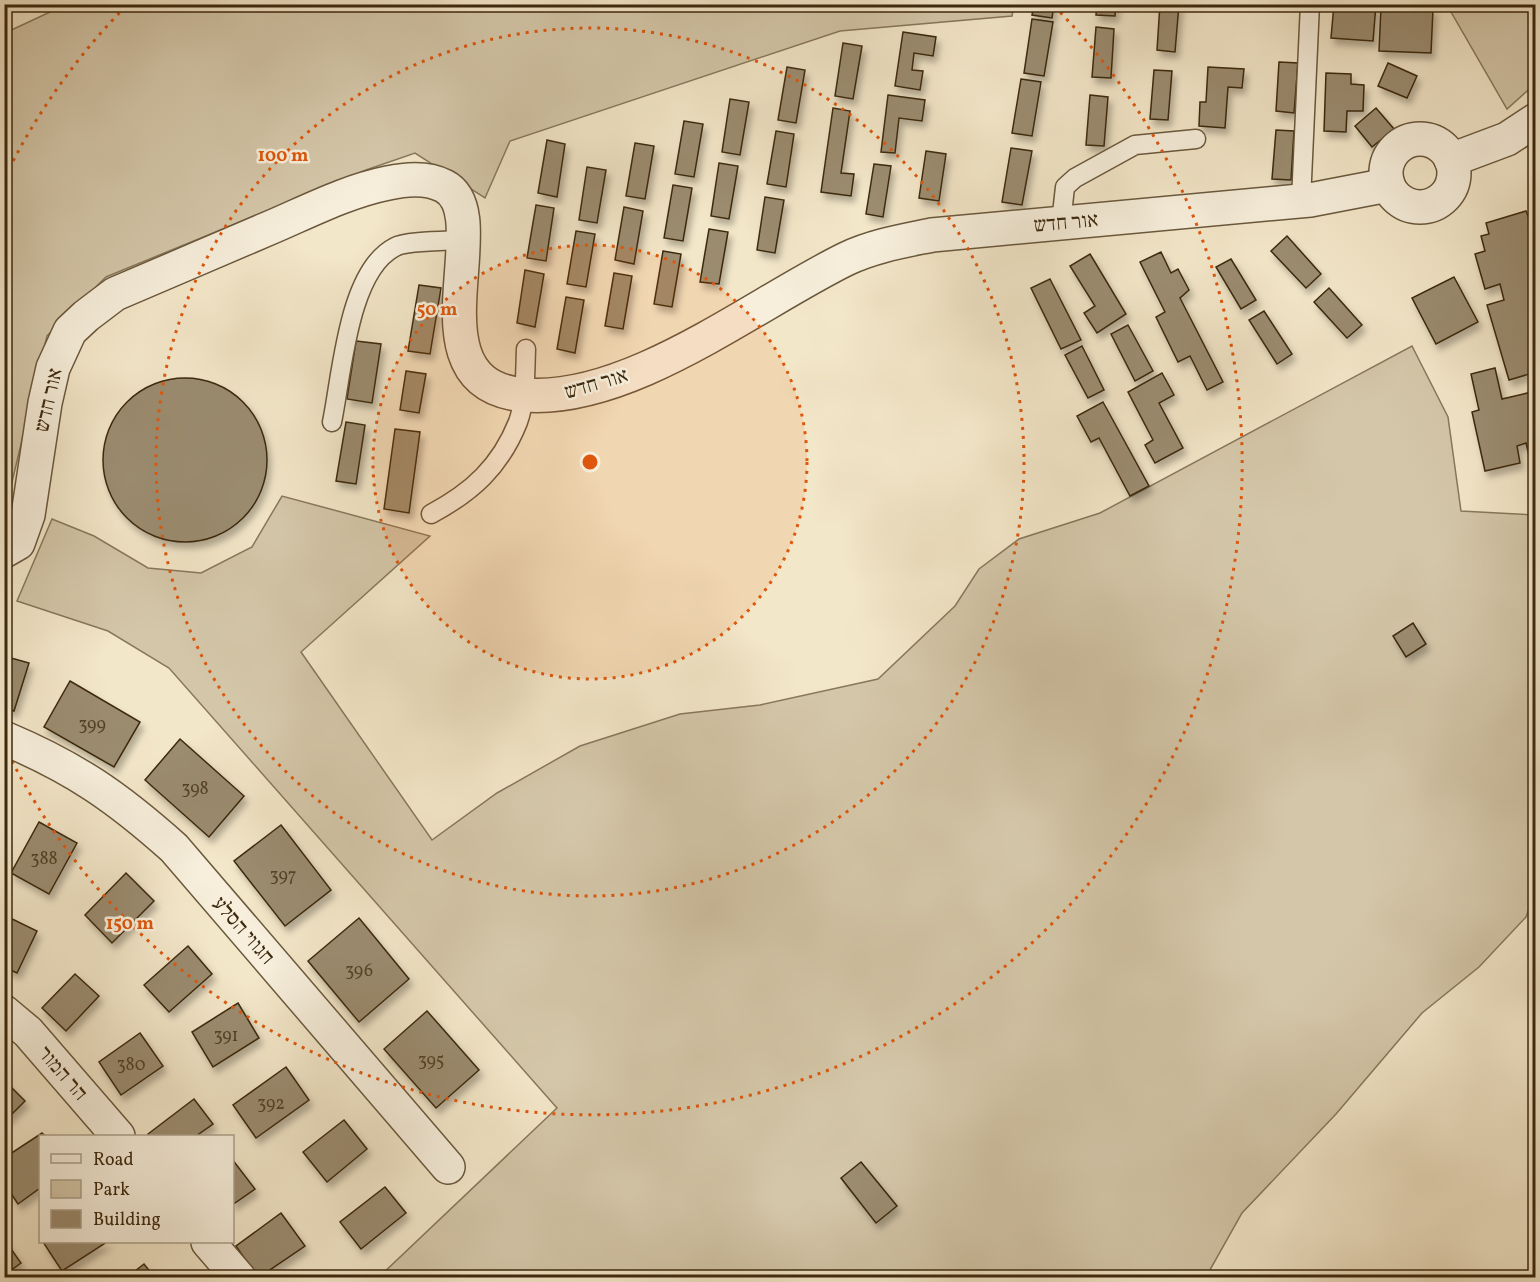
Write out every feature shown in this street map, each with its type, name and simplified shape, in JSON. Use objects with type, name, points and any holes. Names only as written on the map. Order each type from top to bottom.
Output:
[{"type":"street","points":[[1451,160],[1508,139],[1535,124]]},
{"type":"street","points":[[1413,140],[1435,143],[1451,160],[1454,170],[1452,184],[1443,198],[1434,204],[1414,207],[1405,204],[1396,198],[1388,185],[1386,170],[1389,160],[1402,144],[1413,140]]},
{"type":"street","name":"אור חדש","points":[[4,551],[18,543],[28,515],[45,403],[53,368],[70,331],[115,294],[342,196],[388,183],[420,179],[446,186],[461,203],[465,222],[459,329],[465,356],[477,374],[498,389],[523,395],[561,395],[605,384],[663,360],[712,336],[848,258],[887,244],[932,235],[1300,201],[1388,185]]},
{"type":"street","name":"חגווי הסלע","points":[[4,738],[50,757],[93,783],[124,804],[174,848],[448,1167]]},
{"type":"street","name":"הר המור","points":[[4,1012],[28,1032],[116,1135]]},
{"type":"street","points":[[209,1243],[240,1278]]},
{"type":"lane","points":[[1300,201],[1310,4]]},
{"type":"lane","points":[[1060,223],[1065,187],[1075,178],[1136,145],[1196,139]]},
{"type":"lane","points":[[332,422],[356,299],[369,271],[396,245],[463,240]]},
{"type":"lane","points":[[431,514],[463,496],[490,472],[518,422],[523,395],[526,349]]},
{"type":"green space","points":[[67,4],[1014,5],[1012,16],[840,31],[510,141],[485,198],[415,153],[366,170],[106,277],[47,336],[5,511],[5,33]]},
{"type":"green space","points":[[1447,5],[1535,5],[1535,84],[1507,109]]},
{"type":"green space","points":[[1412,346],[1448,417],[1461,511],[1535,515],[1535,893],[1526,917],[1479,967],[1422,1013],[1336,1114],[1242,1213],[1206,1277],[379,1277],[557,1108],[169,668],[108,631],[17,601],[52,519],[94,536],[148,568],[201,573],[252,547],[282,496],[430,536],[301,652],[432,840],[497,793],[580,746],[680,714],[760,705],[878,679],[955,606],[979,569],[1019,539],[1100,513]]},
{"type":"building","points":[[1034,4],[1054,4],[1052,18],[1032,15]]},
{"type":"building","points":[[1097,4],[1116,4],[1115,16],[1096,15]]},
{"type":"building","points":[[1160,4],[1179,4],[1175,52],[1157,50]]},
{"type":"building","points":[[1334,4],[1376,4],[1373,41],[1331,38]]},
{"type":"building","points":[[1381,7],[1433,9],[1431,53],[1379,51]]},
{"type":"building","points":[[1032,19],[1053,22],[1044,76],[1024,73]]},
{"type":"building","points":[[1096,27],[1114,29],[1111,78],[1092,77]]},
{"type":"building","points":[[903,32],[936,37],[933,56],[914,53],[912,70],[923,71],[920,90],[895,86]]},
{"type":"building","points":[[843,43],[862,46],[853,99],[835,96]]},
{"type":"building","points":[[1279,62],[1298,63],[1294,113],[1276,111]]},
{"type":"building","points":[[1388,63],[1417,76],[1407,98],[1378,86]]},
{"type":"building","points":[[787,67],[805,70],[796,123],[778,120]]},
{"type":"building","points":[[1208,67],[1244,69],[1242,88],[1228,87],[1225,128],[1199,126],[1200,102],[1206,102]]},
{"type":"building","points":[[1154,70],[1172,71],[1168,120],[1150,119]]},
{"type":"building","points":[[1326,73],[1351,74],[1351,84],[1364,85],[1363,111],[1347,111],[1346,132],[1324,131]]},
{"type":"building","points":[[1021,79],[1041,82],[1032,136],[1012,133]]},
{"type":"building","points":[[888,95],[925,100],[922,121],[899,118],[895,153],[881,152]]},
{"type":"building","points":[[1090,95],[1108,97],[1104,146],[1086,145]]},
{"type":"building","points":[[730,99],[749,102],[740,155],[722,152]]},
{"type":"building","points":[[833,108],[850,111],[841,173],[854,174],[851,196],[821,192]]},
{"type":"building","points":[[1376,108],[1394,129],[1372,147],[1355,126]]},
{"type":"building","points":[[684,121],[703,124],[694,177],[675,174]]},
{"type":"building","points":[[1276,130],[1294,131],[1291,180],[1272,179]]},
{"type":"building","points":[[776,131],[794,134],[786,187],[767,184]]},
{"type":"building","points":[[547,140],[565,144],[557,197],[538,193]]},
{"type":"building","points":[[635,143],[654,146],[645,199],[626,196]]},
{"type":"building","points":[[1011,148],[1032,151],[1022,205],[1002,202]]},
{"type":"building","points":[[926,151],[946,154],[939,201],[919,198]]},
{"type":"building","points":[[719,163],[738,166],[729,219],[711,216]]},
{"type":"building","points":[[874,164],[891,166],[883,217],[866,214]]},
{"type":"building","points":[[587,167],[606,170],[597,223],[579,220]]},
{"type":"building","points":[[673,185],[692,188],[683,241],[664,238]]},
{"type":"building","points":[[765,197],[784,200],[775,253],[757,250]]},
{"type":"building","points":[[536,205],[554,208],[546,261],[527,258]]},
{"type":"building","points":[[624,207],[643,211],[634,264],[615,260]]},
{"type":"building","points":[[1526,211],[1536,236],[1536,372],[1509,380],[1487,305],[1504,300],[1500,284],[1485,289],[1475,254],[1485,251],[1481,236],[1489,234],[1486,223]]},
{"type":"building","points":[[709,229],[728,232],[719,284],[700,282]]},
{"type":"building","points":[[576,231],[595,234],[586,287],[567,284]]},
{"type":"building","points":[[1287,236],[1321,274],[1306,288],[1271,251]]},
{"type":"building","points":[[663,251],[681,254],[672,307],[654,304]]},
{"type":"building","points":[[1161,252],[1171,273],[1178,269],[1189,290],[1180,298],[1223,382],[1207,390],[1190,356],[1178,362],[1156,317],[1165,312],[1140,262]]},
{"type":"building","points":[[1090,254],[1126,314],[1097,333],[1084,313],[1095,306],[1070,266]]},
{"type":"building","points":[[1231,259],[1256,300],[1241,309],[1216,267]]},
{"type":"building","points":[[525,270],[544,274],[535,327],[517,323]]},
{"type":"building","points":[[614,273],[632,276],[623,329],[605,326]]},
{"type":"building","points":[[1454,277],[1478,322],[1436,344],[1412,298]]},
{"type":"building","points":[[1050,279],[1081,340],[1061,349],[1031,288]]},
{"type":"building","points":[[419,285],[441,288],[430,354],[408,351]]},
{"type":"building","points":[[1329,288],[1362,325],[1347,338],[1314,302]]},
{"type":"building","points":[[566,297],[584,300],[575,353],[557,349]]},
{"type":"building","points":[[1264,311],[1292,354],[1277,364],[1249,320]]},
{"type":"building","points":[[1128,325],[1153,371],[1135,381],[1111,334]]},
{"type":"building","points":[[356,341],[381,344],[372,403],[347,399]]},
{"type":"building","points":[[1082,346],[1104,390],[1088,398],[1065,355]]},
{"type":"building","points":[[1495,368],[1502,399],[1536,391],[1536,484],[1526,443],[1517,446],[1520,463],[1485,471],[1472,412],[1479,410],[1471,374]]},
{"type":"building","points":[[406,371],[426,374],[419,413],[400,410]]},
{"type":"building","points":[[1162,373],[1174,395],[1159,403],[1183,448],[1155,463],[1145,445],[1153,440],[1128,392]]},
{"type":"building","points":[[185,378],[216,384],[243,402],[261,429],[267,460],[261,491],[243,518],[216,536],[185,542],[154,536],[127,518],[109,491],[103,460],[109,429],[127,402],[154,384]]},
{"type":"building","points":[[1103,402],[1149,486],[1130,496],[1099,438],[1091,442],[1077,416]]},
{"type":"building","points":[[346,422],[365,425],[356,484],[336,481]]},
{"type":"building","points":[[395,429],[420,432],[409,513],[384,509]]},
{"type":"building","points":[[1413,623],[1426,644],[1406,657],[1393,636]]},
{"type":"building","points":[[4,656],[29,663],[14,711],[4,708]]},
{"type":"building","points":[[70,681],[140,722],[114,767],[44,727]]},
{"type":"building","points":[[180,739],[244,796],[209,837],[145,780]]},
{"type":"building","points":[[39,822],[77,843],[49,894],[11,873]]},
{"type":"building","points":[[281,825],[331,890],[285,926],[234,861]]},
{"type":"building","points":[[126,873],[154,901],[112,943],[85,915]]},
{"type":"building","points":[[4,915],[37,931],[17,973],[4,967]]},
{"type":"building","points":[[359,918],[409,979],[359,1022],[308,961]]},
{"type":"building","points":[[188,946],[212,974],[169,1012],[144,985]]},
{"type":"building","points":[[75,974],[99,996],[66,1031],[42,1008]]},
{"type":"building","points":[[238,1003],[259,1038],[213,1067],[192,1032]]},
{"type":"building","points":[[427,1011],[479,1070],[436,1108],[384,1049]]},
{"type":"building","points":[[140,1033],[163,1066],[121,1095],[99,1062]]},
{"type":"building","points":[[286,1067],[309,1100],[256,1138],[233,1105]]},
{"type":"building","points":[[4,1080],[25,1101],[4,1122]]},
{"type":"building","points":[[194,1099],[213,1124],[197,1135],[148,1134]]},
{"type":"building","points":[[344,1120],[367,1149],[327,1182],[303,1152]]},
{"type":"building","points":[[42,1133],[44,1135],[39,1135],[39,1189],[18,1204],[4,1183],[4,1158]]},
{"type":"building","points":[[234,1162],[255,1189],[234,1204]]},
{"type":"building","points":[[861,1162],[897,1206],[876,1223],[841,1178]]},
{"type":"building","points":[[385,1187],[406,1213],[361,1249],[340,1222]]},
{"type":"building","points":[[281,1213],[305,1246],[258,1278],[236,1246]]},
{"type":"building","points":[[4,1239],[21,1263],[4,1275]]},
{"type":"building","points":[[44,1243],[105,1243],[62,1271]]},
{"type":"building","points":[[144,1264],[155,1278],[126,1278]]}]
